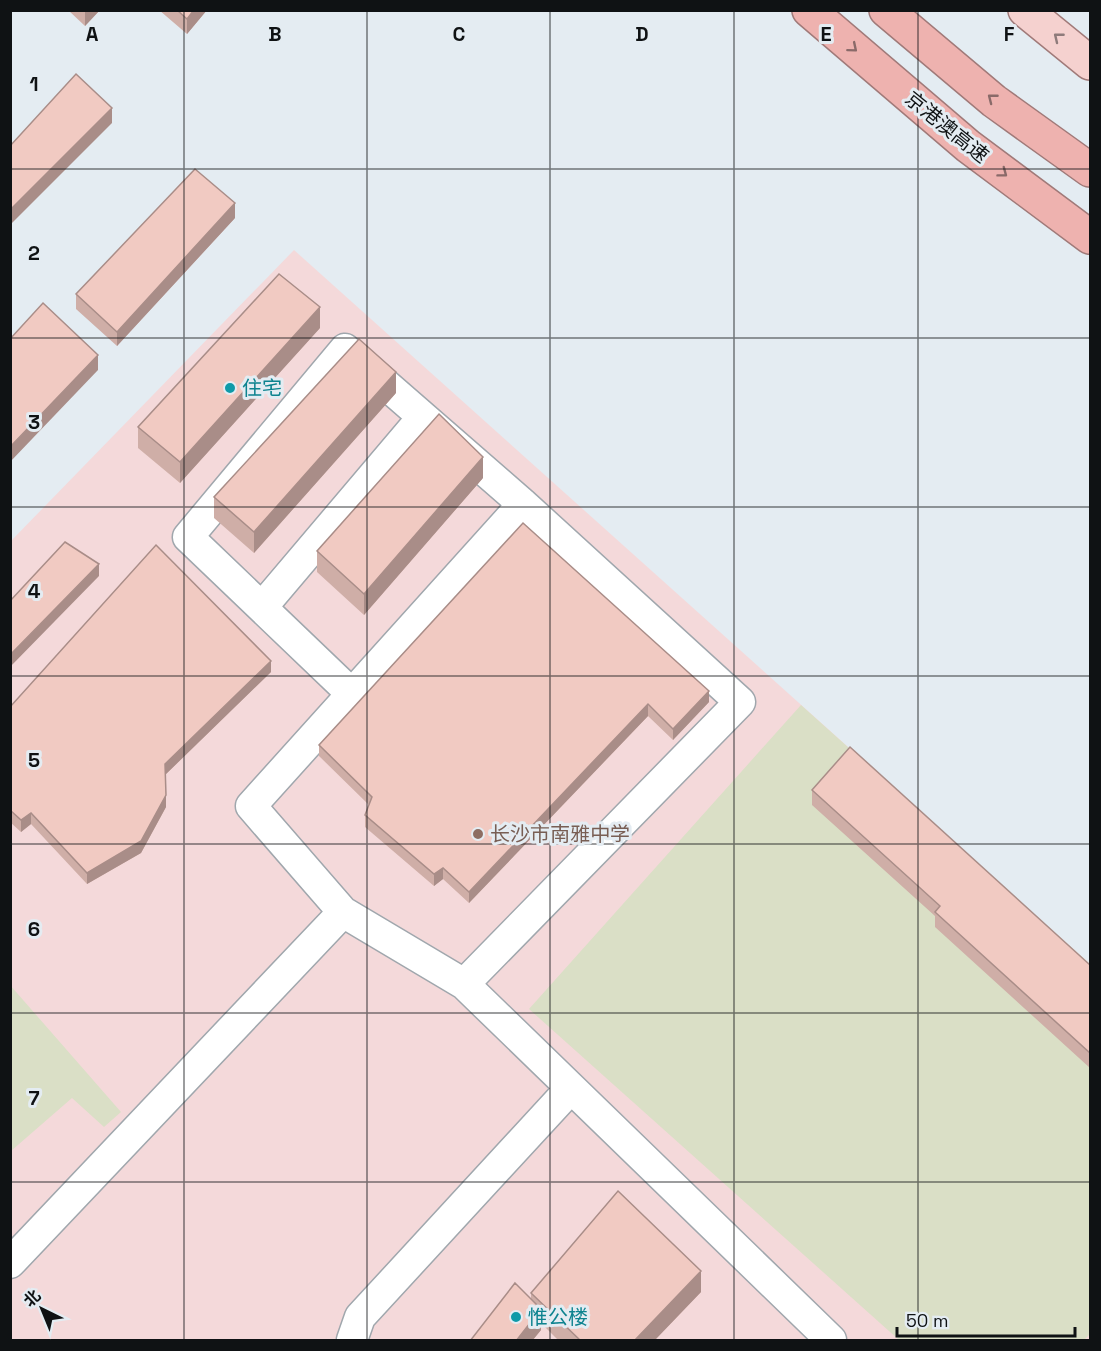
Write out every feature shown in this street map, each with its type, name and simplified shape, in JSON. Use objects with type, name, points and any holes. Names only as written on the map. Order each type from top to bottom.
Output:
[{"type":"highway","name":"京港澳高速","points":[[809,10],[968,146],[1090,237]]},
{"type":"highway","points":[[886,10],[994,100],[1090,170]]},
{"type":"main road","points":[[1025,10],[1090,63]]},
{"type":"lane","points":[[352,694],[188,537],[345,349],[523,504],[740,702],[464,984]]},
{"type":"lane","points":[[262,607],[423,417]]},
{"type":"lane","points":[[523,504],[251,806],[343,912],[464,984],[831,1341]]},
{"type":"lane","points":[[10,1263],[343,912]]},
{"type":"lane","points":[[352,1341],[360,1317],[571,1088]]},
{"type":"shaded area","name":"长沙市南雅中学","points":[[294,250],[1090,964],[1090,1340],[11,1340],[10,542]]},
{"type":"green space","points":[[801,705],[1090,964],[1090,1334],[1084,1340],[899,1340],[529,1009]]},
{"type":"green space","points":[[10,985],[121,1112],[104,1127],[72,1098],[11,1151]]},
{"type":"building","points":[[177,10],[194,10],[187,19]]},
{"type":"building","points":[[76,74],[112,108],[10,210],[10,146]]},
{"type":"building","points":[[195,169],[235,203],[117,332],[76,294]]},
{"type":"building","name":"住宅","points":[[279,274],[320,307],[180,462],[138,427]]},
{"type":"building","points":[[43,303],[98,355],[10,447],[10,339]]},
{"type":"building","points":[[359,339],[396,372],[254,532],[214,497]]},
{"type":"building","points":[[439,414],[483,457],[364,594],[317,551]]},
{"type":"building","points":[[523,523],[709,691],[673,729],[648,704],[469,892],[443,868],[434,874],[365,815],[372,797],[319,745]]},
{"type":"building","points":[[65,542],[99,564],[10,655],[10,601]]},
{"type":"building","points":[[156,545],[271,661],[165,764],[166,795],[141,841],[87,873],[31,813],[21,820],[10,810],[10,707]]},
{"type":"building","points":[[850,747],[1090,965],[1090,1053],[935,912],[940,906],[812,790]]},
{"type":"building","points":[[618,1191],[701,1271],[634,1341],[581,1341],[531,1293]]},
{"type":"building","points":[[515,1283],[541,1309],[516,1341],[470,1341]]},
{"type":"place","name":"住宅","points":[[230,388]]},
{"type":"place","name":"长沙市南雅中学","points":[[478,834]]},
{"type":"place","name":"惟公楼","points":[[516,1317]]}]
